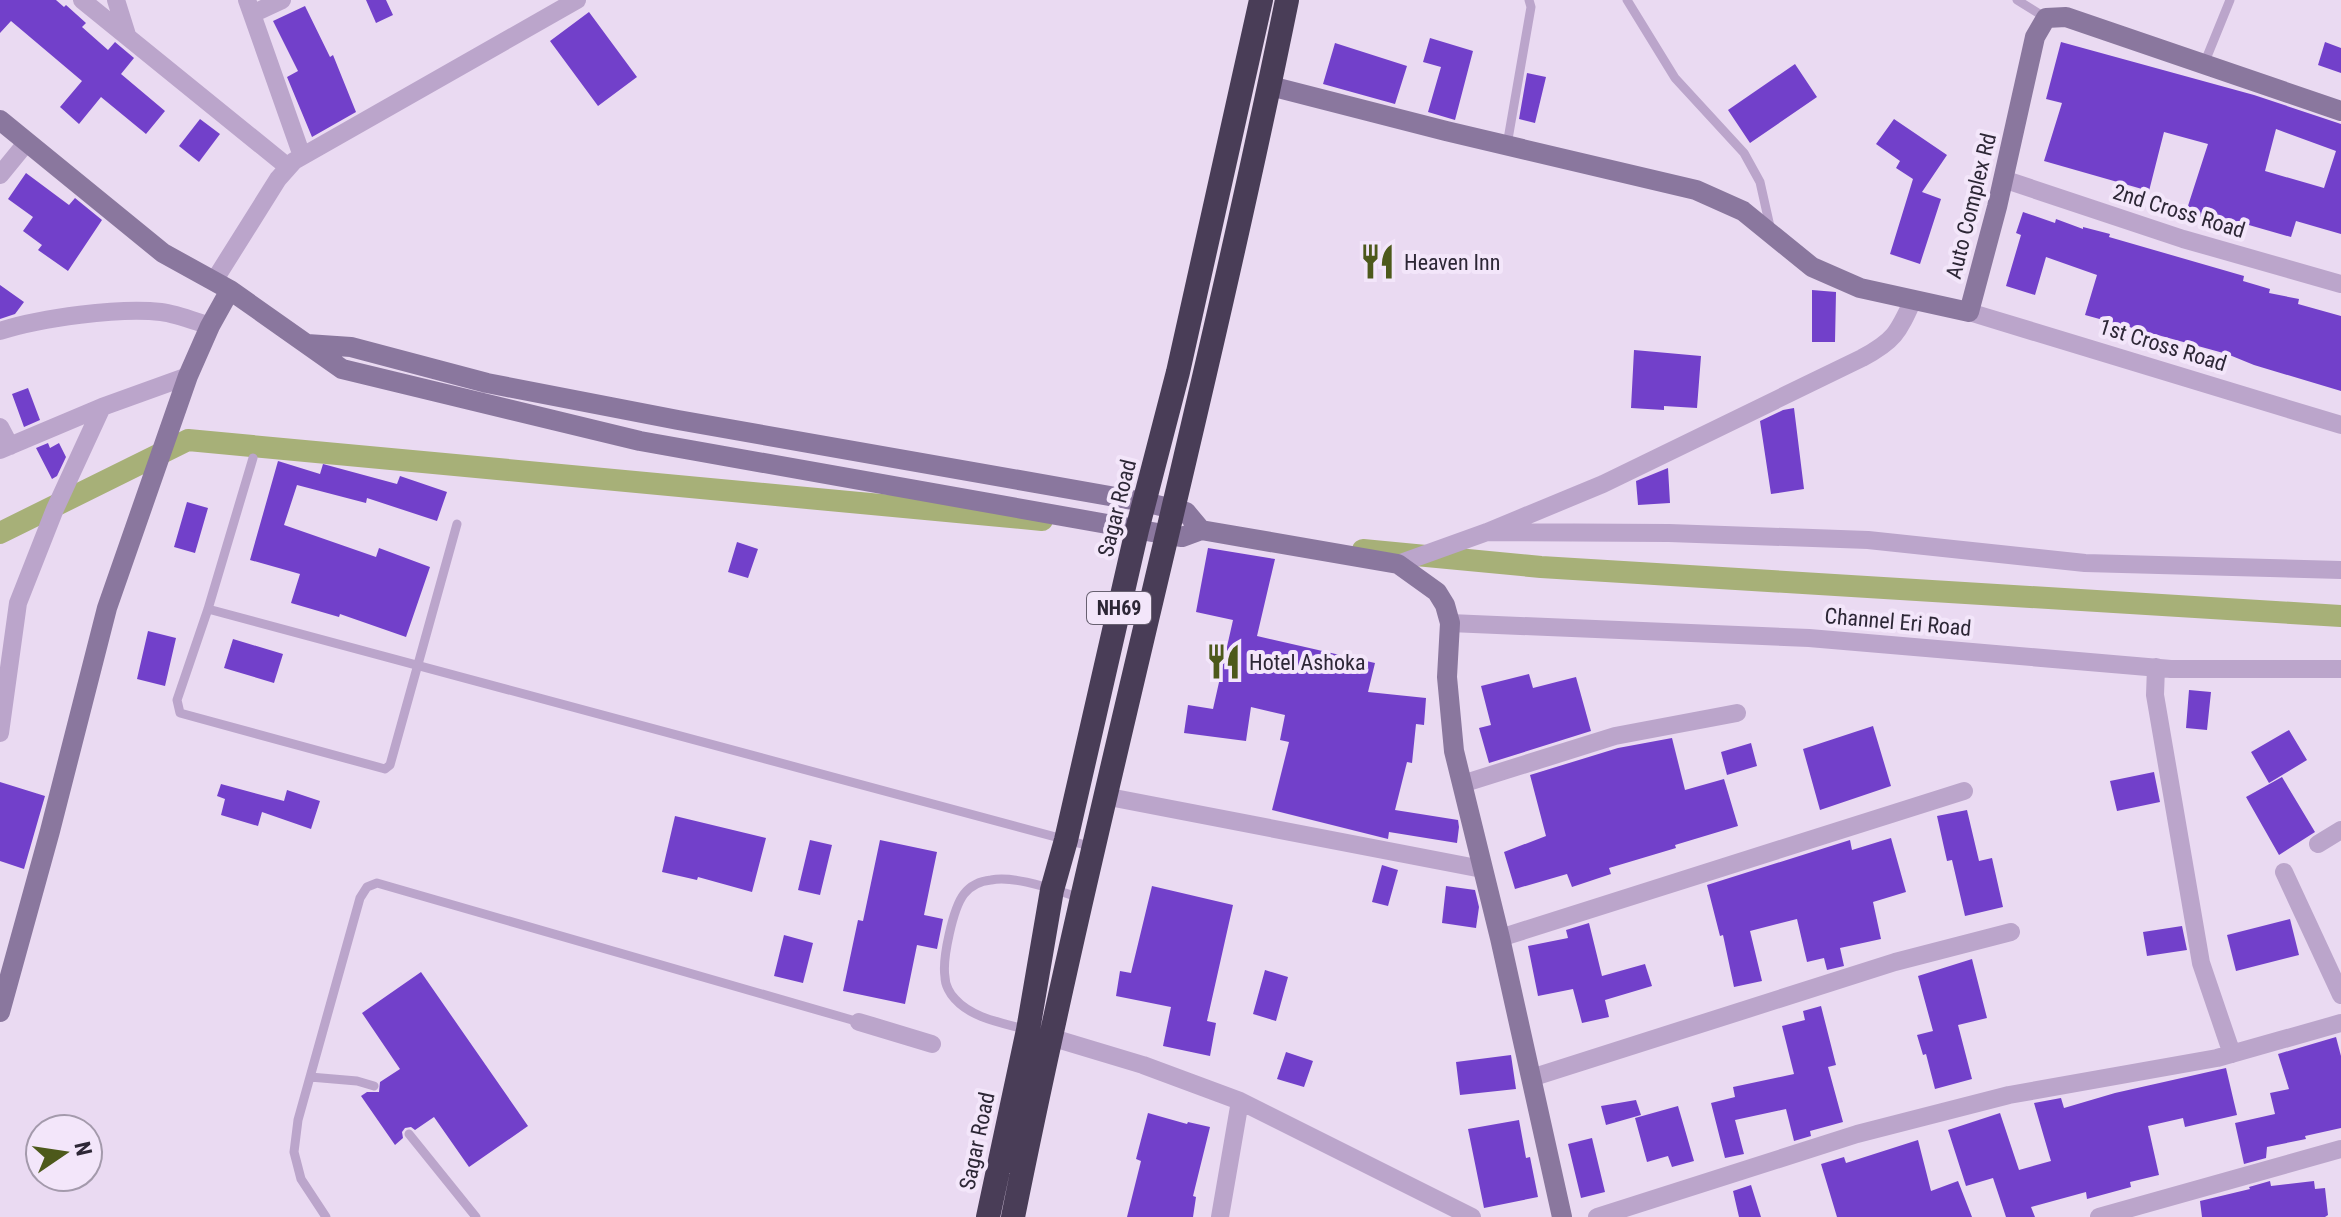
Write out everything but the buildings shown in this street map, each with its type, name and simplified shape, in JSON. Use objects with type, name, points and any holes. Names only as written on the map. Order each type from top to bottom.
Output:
[{"type":"highway","name":"Sagar Road","points":[[1013,1217],[1039,1033],[1052,890],[1137,530],[1178,372],[1261,0]]},
{"type":"highway","name":"Sagar Road","points":[[988,1217],[1039,1033],[1082,898],[1169,535],[1287,0]]},
{"type":"street","points":[[82,0],[295,162]]},
{"type":"street","points":[[116,0],[128,37]]},
{"type":"street","points":[[282,0],[249,7],[295,162]]},
{"type":"street","points":[[0,1012],[107,608],[222,286],[278,179],[295,162],[577,0]]},
{"type":"street","points":[[2046,18],[2066,17],[2341,111]]},
{"type":"street","name":"Auto Complex Rd","points":[[1270,86],[1696,190],[1743,211],[1812,267],[1860,288],[1969,312],[2035,37],[2046,18]]},
{"type":"street","points":[[0,120],[163,253],[222,286],[342,369],[640,441],[1137,530],[1182,537],[1201,530],[1398,564],[1437,592],[1450,623],[1447,677],[1454,751],[1500,938],[1562,1217]]},
{"type":"street","points":[[0,175],[27,142]]},
{"type":"street","name":"2nd Cross Road","points":[[2003,179],[2183,239],[2341,284]]},
{"type":"street","points":[[1398,564],[1487,532],[1603,484],[1862,358],[1886,345],[1900,328],[1913,300]]},
{"type":"street","points":[[0,331],[19,324],[120,311],[163,312],[210,326]]},
{"type":"street","name":"1st Cross Road","points":[[1969,312],[2341,425]]},
{"type":"street","points":[[307,344],[351,347],[487,383],[678,420],[1174,508],[1192,517],[1201,530]]},
{"type":"street","points":[[0,427],[5,448],[102,407],[188,376]]},
{"type":"street","points":[[0,733],[9,605],[102,407]]},
{"type":"street","points":[[1487,532],[1669,533],[1868,540],[2085,563],[2341,570]]},
{"type":"street","name":"Channel Eri Road","points":[[1450,623],[1809,638],[2156,667],[2341,669]]},
{"type":"street","points":[[2156,667],[2155,695],[2201,963],[2232,1054]]},
{"type":"street","points":[[1462,784],[1615,736],[1737,713]]},
{"type":"street","points":[[1500,938],[1964,791]]},
{"type":"street","points":[[1104,796],[1482,869]]},
{"type":"street","points":[[2318,844],[2341,830]]},
{"type":"street","points":[[2284,872],[2341,995]]},
{"type":"street","points":[[1531,1078],[1895,962],[2011,932]]},
{"type":"street","points":[[859,1022],[932,1044]]},
{"type":"street","points":[[1597,1217],[1887,1126],[2009,1095],[2232,1054],[2341,1023]]},
{"type":"street","points":[[1039,1033],[1143,1065],[1240,1101],[1472,1217]]},
{"type":"street","points":[[1220,1217],[1240,1101]]},
{"type":"street","points":[[2099,1217],[2341,1149]]},
{"type":"lane","points":[[1507,145],[1531,7],[1529,0]]},
{"type":"lane","points":[[1627,0],[1675,78],[1744,153],[1760,182],[1772,234]]},
{"type":"lane","points":[[2017,0],[2046,18]]},
{"type":"lane","points":[[2204,64],[2230,0]]},
{"type":"lane","points":[[253,458],[177,700],[180,713],[385,769],[390,765],[457,524]]},
{"type":"lane","points":[[208,609],[1093,847]]},
{"type":"lane","points":[[1039,1033],[978,1016],[949,991],[944,966],[955,913],[962,896],[970,888],[995,879],[1011,879],[1082,898]]},
{"type":"lane","points":[[326,1217],[301,1179],[294,1152],[298,1120],[360,898],[367,887],[377,883],[859,1022]]},
{"type":"lane","points":[[310,1077],[357,1081],[374,1086]]},
{"type":"lane","points":[[409,1134],[476,1217]]},
{"type":"waterway","points":[[0,533],[188,440],[1042,520]]},
{"type":"waterway","points":[[1363,550],[1541,567],[2341,616]]},
{"type":"place","name":"Heaven Inn","points":[[1378,262]]},
{"type":"place","name":"Hotel Ashoka","points":[[1223,662]]}]
